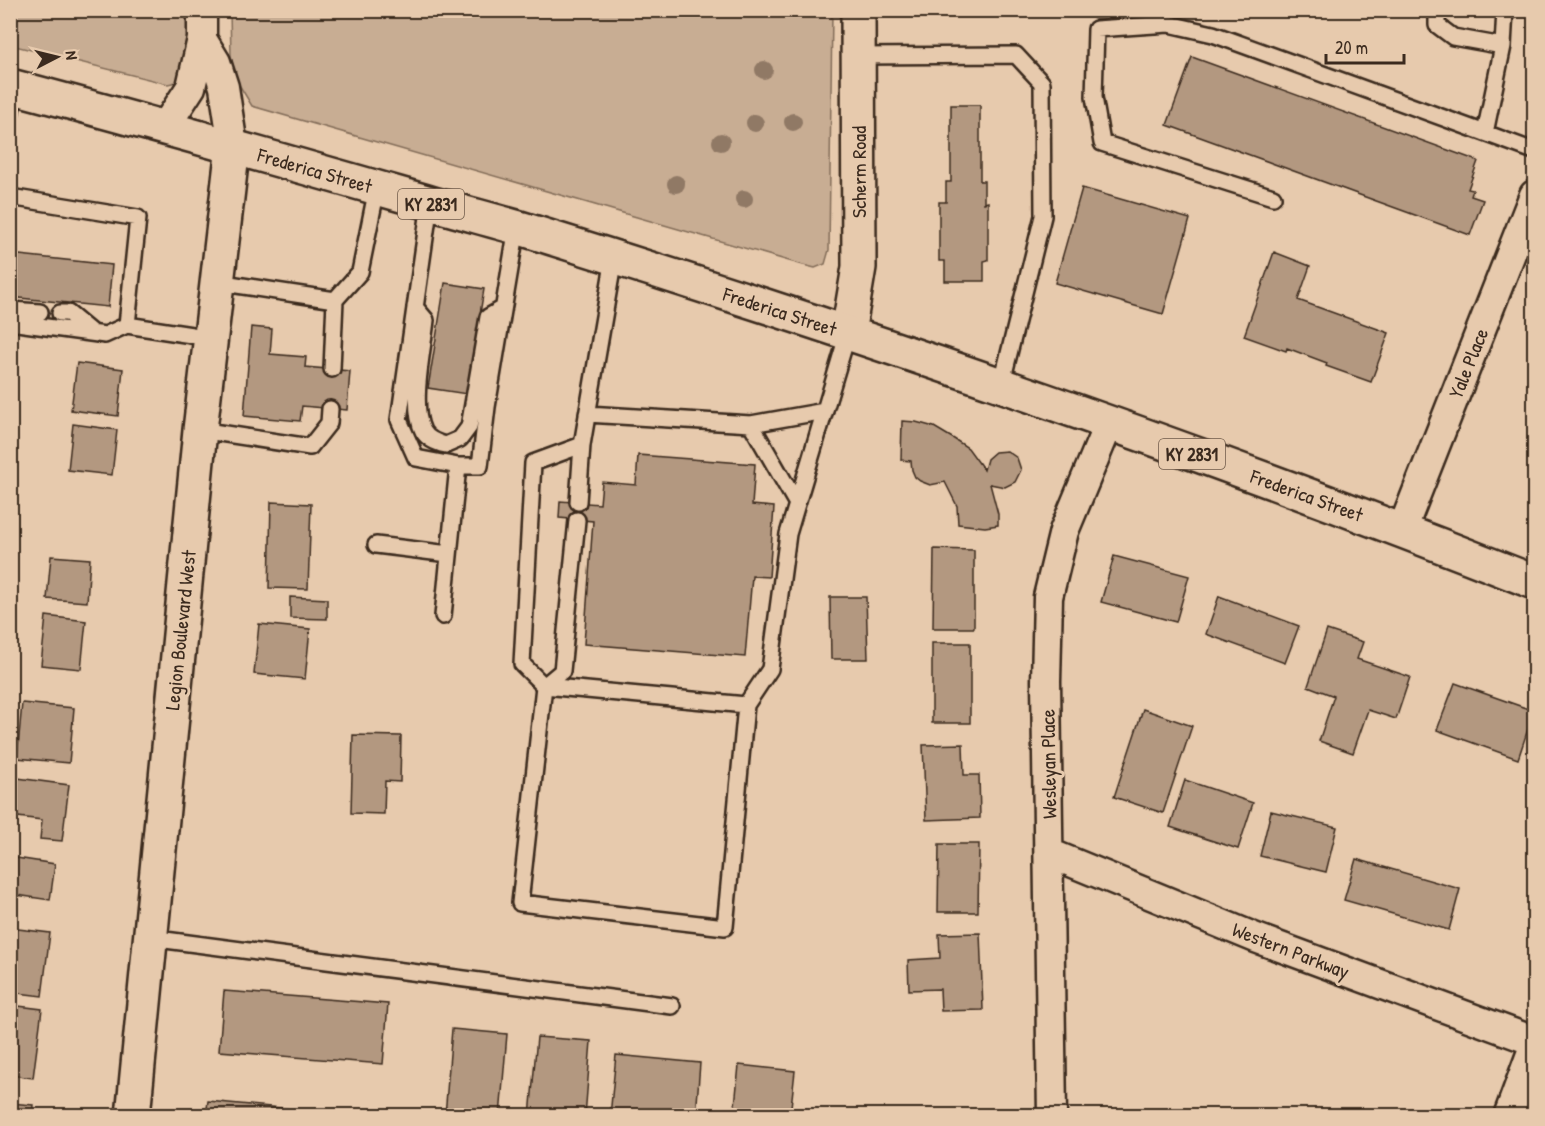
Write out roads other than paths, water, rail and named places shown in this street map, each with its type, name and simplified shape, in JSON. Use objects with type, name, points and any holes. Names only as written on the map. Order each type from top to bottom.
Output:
[{"type":"main road","name":"Scherm Road","points":[[848,333],[859,267],[858,10]]},
{"type":"main road","name":"Frederica Street","points":[[12,96],[165,127],[517,227],[848,333],[1109,423],[1402,530],[1534,582]]},
{"type":"main road","name":"Legion Boulevard West","points":[[133,1116],[200,430],[233,146]]},
{"type":"street","points":[[165,127],[191,87],[202,39],[202,10]]},
{"type":"street","points":[[202,39],[216,62],[224,87],[233,146]]},
{"type":"street","name":"Yale Place","points":[[1402,530],[1534,195]]},
{"type":"street","name":"Wesleyan Place","points":[[1052,1116],[1046,681],[1048,597],[1064,531],[1109,423]]},
{"type":"street","name":"Western Parkway","points":[[1049,853],[1256,938],[1534,1043]]},
{"type":"street","points":[[1508,1116],[1534,1043]]},
{"type":"lane","points":[[1437,10],[1437,25],[1453,37],[1503,45]]},
{"type":"lane","points":[[1485,133],[1503,45],[1505,10]]},
{"type":"lane","points":[[1273,197],[1102,143],[1094,97],[1096,29],[1169,24],[1213,34],[1534,151]]},
{"type":"lane","points":[[858,56],[1016,55],[1042,82],[1043,216],[1001,386]]},
{"type":"lane","points":[[332,369],[335,300],[360,272],[377,188]]},
{"type":"lane","points":[[10,197],[138,218],[127,325]]},
{"type":"lane","points":[[430,203],[399,420],[416,458],[458,466],[480,466],[502,309],[517,227]]},
{"type":"lane","points":[[578,502],[582,445],[614,258]]},
{"type":"lane","points":[[217,282],[335,300]]},
{"type":"lane","points":[[416,307],[426,320],[416,407],[423,431],[430,440],[446,445],[460,439],[469,427],[488,317],[502,309]]},
{"type":"lane","points":[[10,310],[40,312]]},
{"type":"lane","points":[[60,313],[68,313],[93,334]]},
{"type":"lane","points":[[10,322],[105,335],[127,325],[211,338]]},
{"type":"lane","points":[[577,520],[562,671],[544,686],[520,903],[725,927],[746,705],[770,669],[788,534],[848,333]]},
{"type":"lane","points":[[200,430],[310,447],[329,423],[330,409]]},
{"type":"lane","points":[[587,414],[751,424],[825,411]]},
{"type":"lane","points":[[751,424],[797,504]]},
{"type":"lane","points":[[582,445],[533,463],[522,664],[544,686],[746,705]]},
{"type":"lane","points":[[443,616],[458,466]]},
{"type":"lane","points":[[376,545],[449,554]]},
{"type":"lane","points":[[150,938],[672,1006]]}]
